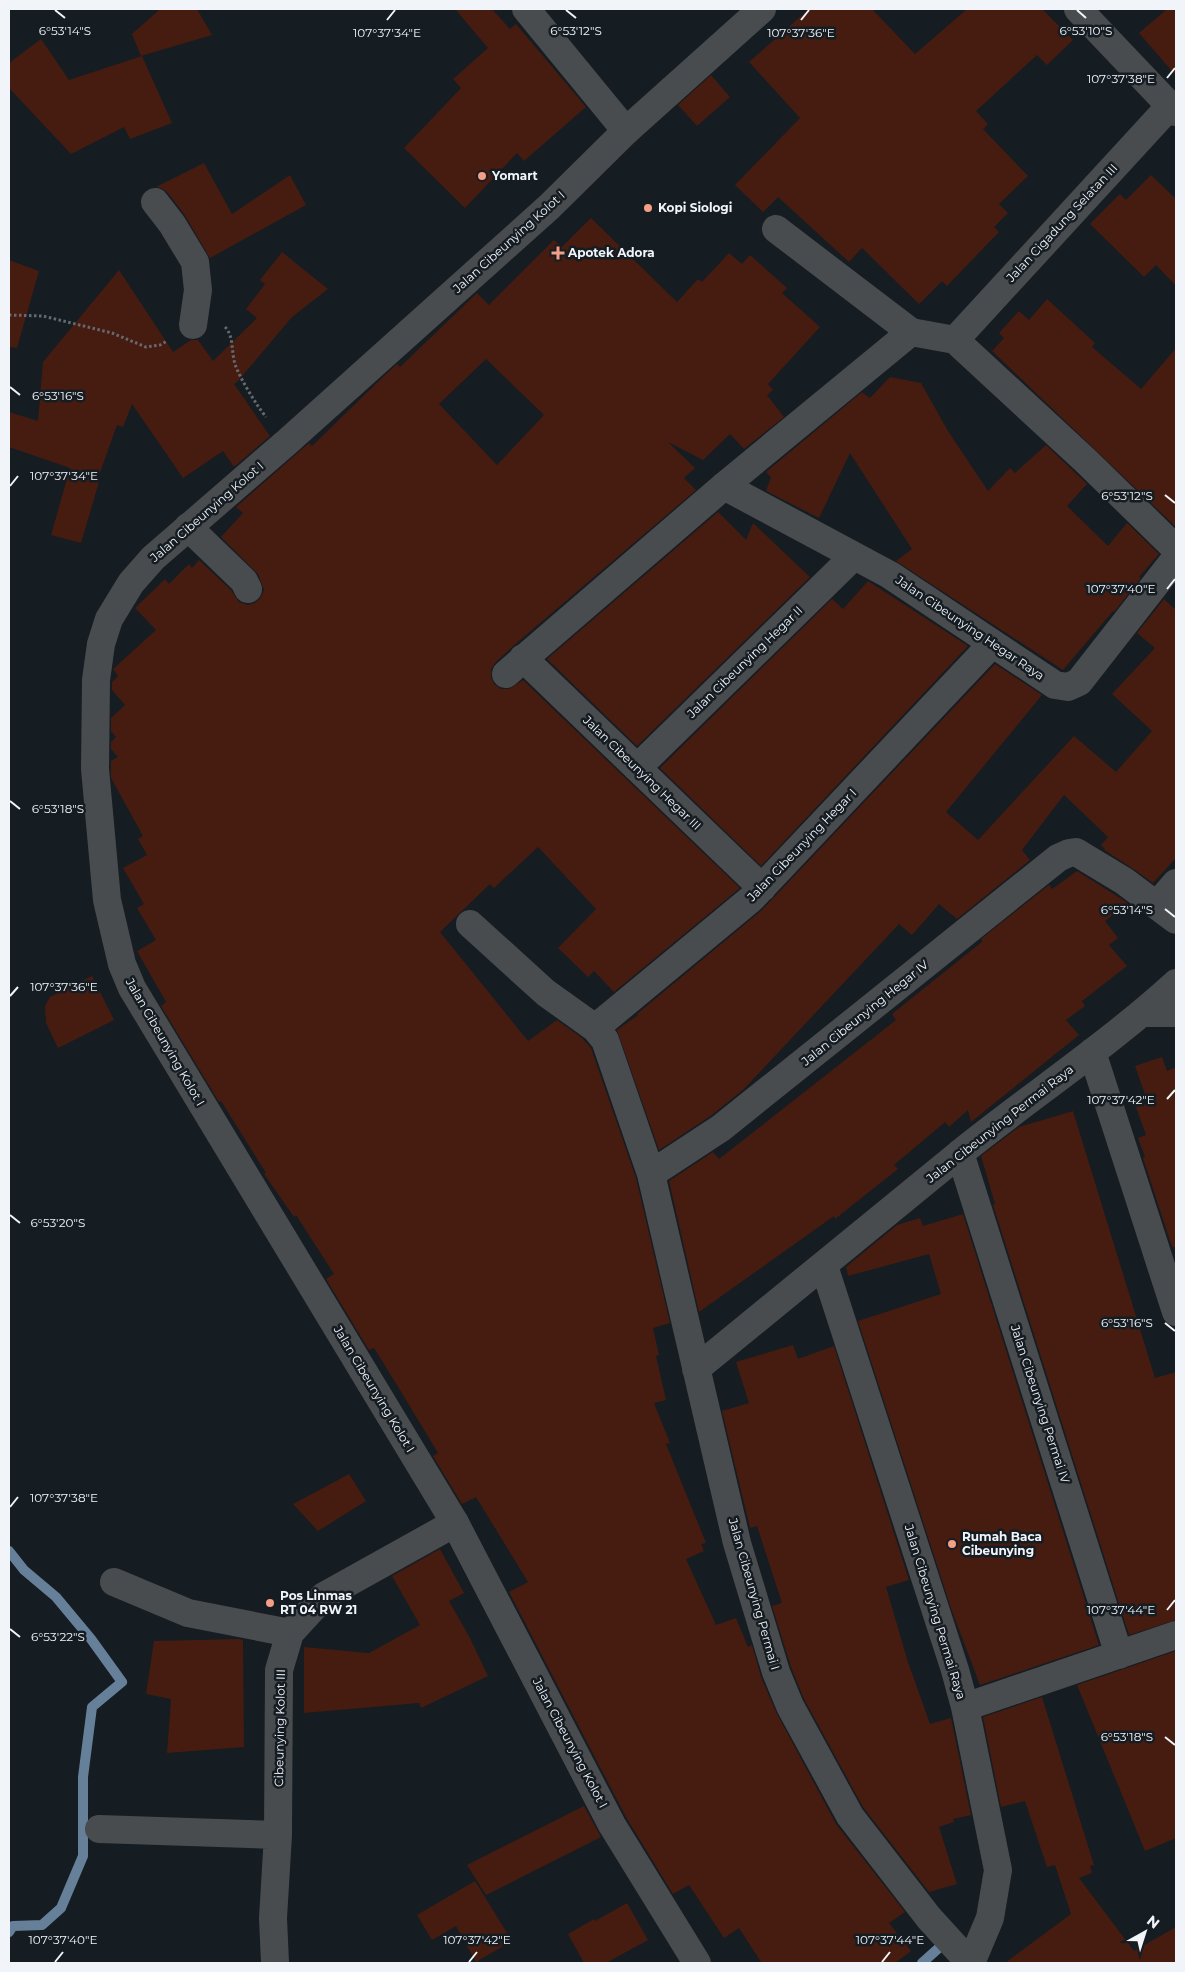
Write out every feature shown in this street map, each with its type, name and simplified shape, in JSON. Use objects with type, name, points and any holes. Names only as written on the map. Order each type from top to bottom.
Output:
[{"type":"street","points":[[526,9],[626,131]]},
{"type":"street","name":"Jalan Cibeunying Kolot I","points":[[697,1963],[612,1824],[455,1523],[132,988],[115,940],[107,900],[95,769],[96,680],[100,644],[109,618],[131,583],[153,558],[288,442],[549,207],[626,131],[762,9]]},
{"type":"street","points":[[1078,9],[1173,109]]},
{"type":"street","name":"Jalan Cigadung Selatan III","points":[[955,340],[1173,109]]},
{"type":"street","points":[[155,202],[172,224],[195,262],[198,290],[192,325]]},
{"type":"street","points":[[776,229],[911,332],[955,340],[1086,461],[1176,549]]},
{"type":"street","points":[[724,486],[911,332]]},
{"type":"street","name":"Jalan Cibeunying Hegar Raya","points":[[724,486],[890,575],[1055,685],[1068,687],[1079,682],[1176,558]]},
{"type":"street","name":"Jalan Cibeunying Hegar III","points":[[724,486],[514,666],[637,768],[762,888]]},
{"type":"street","points":[[188,527],[244,581],[248,589]]},
{"type":"street","name":"Jalan Cibeunying Hegar II","points":[[637,768],[854,556]]},
{"type":"street","name":"Jalan Cibeunying Hegar I","points":[[595,1028],[751,899],[992,644]]},
{"type":"street","name":"Jalan Cibeunying Hegar IV","points":[[651,1174],[721,1128],[1058,858],[1076,852],[1124,881],[1166,913]]},
{"type":"street","points":[[1166,913],[1176,883]]},
{"type":"street","points":[[470,924],[546,993],[595,1028]]},
{"type":"street","name":"Jalan Cibeunying Permai Raya","points":[[696,1369],[960,1153],[1143,1013],[1176,983]]},
{"type":"street","points":[[1143,1013],[1176,1013]]},
{"type":"street","name":"Jalan Cibeunying Permai I","points":[[595,1028],[605,1040],[651,1174],[737,1543],[776,1672],[790,1706],[850,1816],[929,1918],[970,1963]]},
{"type":"street","points":[[1092,1052],[1176,1312]]},
{"type":"street","name":"Jalan Cibeunying Permai IV","points":[[960,1153],[1119,1655]]},
{"type":"street","name":"Jalan Cibeunying Permai Raya","points":[[824,1266],[955,1670],[965,1708],[998,1870],[990,1918],[970,1963]]},
{"type":"street","name":"Cibeunying Kolot III","points":[[275,1963],[273,1918],[278,1834],[279,1670],[290,1633],[324,1596],[455,1523]]},
{"type":"street","points":[[114,1582],[177,1608],[290,1633]]},
{"type":"street","points":[[965,1708],[1176,1635]]},
{"type":"street","points":[[99,1829],[278,1834]]},
{"type":"path","points":[[9,316],[43,316],[112,334],[146,347],[160,345],[192,325],[215,323],[223,325],[229,332],[235,364],[259,409],[288,442]]},
{"type":"building","points":[[160,9],[197,9],[212,35],[141,56],[132,34]]},
{"type":"building","points":[[455,9],[492,9],[510,29],[516,24],[586,107],[524,161],[517,153],[465,208],[404,148],[461,88],[453,79],[488,48]]},
{"type":"building","points":[[809,9],[872,9],[915,54],[967,9],[1042,9],[1073,40],[1047,65],[1037,55],[976,111],[988,124],[983,129],[1028,176],[999,204],[1008,213],[994,227],[999,232],[947,286],[942,281],[919,304],[862,248],[849,262],[778,197],[763,212],[735,185],[800,118],[749,62]]},
{"type":"building","points":[[1167,9],[1176,9],[1176,76],[1139,33]]},
{"type":"building","points":[[41,39],[69,80],[142,56],[172,123],[130,139],[124,127],[71,154],[9,88],[9,63]]},
{"type":"building","points":[[711,75],[730,97],[697,126],[678,105]]},
{"type":"building","points":[[204,163],[232,214],[290,175],[306,205],[210,258],[184,214],[167,192],[156,187]]},
{"type":"building","points":[[1151,175],[1176,199],[1176,286],[1156,265],[1144,277],[1090,224],[1120,194],[1126,200]]},
{"type":"building","points":[[591,218],[677,302],[698,279],[702,282],[729,253],[742,264],[750,255],[787,288],[782,293],[820,327],[768,384],[773,390],[767,395],[784,417],[744,449],[730,434],[703,460],[668,442],[695,468],[684,478],[696,490],[512,647],[491,669],[491,677],[494,684],[501,689],[509,689],[523,680],[740,888],[614,992],[594,971],[588,977],[558,948],[596,909],[538,847],[494,888],[490,884],[440,932],[528,1041],[557,1020],[582,1038],[591,1048],[636,1178],[670,1323],[653,1328],[659,1355],[656,1356],[666,1400],[654,1403],[670,1443],[666,1444],[706,1543],[701,1544],[704,1551],[686,1559],[716,1625],[736,1618],[748,1647],[752,1645],[761,1677],[776,1712],[836,1824],[905,1912],[889,1923],[911,1951],[895,1963],[761,1962],[739,1928],[724,1938],[689,1885],[673,1894],[626,1817],[509,1592],[528,1582],[476,1497],[462,1504],[433,1456],[438,1453],[403,1395],[374,1348],[369,1350],[326,1279],[334,1274],[296,1215],[294,1217],[264,1174],[266,1173],[221,1101],[219,1102],[161,1006],[166,1002],[137,951],[156,940],[137,908],[144,904],[123,868],[147,855],[138,839],[143,836],[111,778],[111,761],[118,757],[111,749],[111,742],[116,737],[111,731],[111,718],[125,705],[112,690],[112,682],[118,676],[113,669],[156,630],[135,608],[165,579],[169,584],[189,564],[192,568],[199,560],[231,590],[239,602],[248,605],[255,603],[261,597],[264,590],[258,574],[221,537],[243,513],[236,507],[309,443],[312,446],[385,375],[397,364],[400,367],[477,293],[489,305],[554,240],[562,247]],"holes":[[[486,359],[544,415],[497,465],[439,404]]]},
{"type":"building","points":[[282,252],[328,289],[292,317],[234,384],[270,436],[234,467],[223,451],[183,478],[132,404],[123,427],[117,425],[97,481],[99,482],[81,543],[51,535],[70,468],[9,447],[9,412],[38,421],[43,362],[119,270],[173,352],[191,340],[198,340],[213,361],[257,318],[246,309],[265,284],[260,280]]},
{"type":"building","points":[[9,260],[39,271],[17,348],[9,347]]},
{"type":"building","points":[[1047,299],[1095,343],[1092,347],[1141,389],[1176,348],[1176,527],[992,351],[1004,338],[999,333],[1019,311],[1029,320]]},
{"type":"building","points":[[890,377],[921,383],[948,431],[988,491],[1010,468],[1015,473],[1046,445],[1087,484],[1067,506],[1108,546],[1127,523],[1159,554],[1139,577],[1141,578],[1114,612],[1063,670],[896,561],[912,549],[850,453],[819,518],[766,491],[771,477],[766,472],[862,392],[870,398]]},
{"type":"building","points":[[718,512],[746,540],[753,523],[810,577],[637,746],[547,659]]},
{"type":"building","points":[[868,581],[968,646],[761,866],[660,768],[832,599],[843,609]]},
{"type":"building","points":[[1164,599],[1176,610],[1176,858],[1153,883],[1104,850],[1101,845],[1108,837],[1064,795],[1022,850],[1030,860],[957,919],[939,904],[912,935],[899,924],[744,1089],[712,1115],[659,1150],[617,1030],[638,1015],[762,910],[995,664],[1042,695],[946,812],[978,840],[1074,736],[1116,772],[1152,731],[1112,694],[1155,648],[1137,633]]},
{"type":"building","points":[[1077,871],[1128,903],[1105,921],[1118,938],[1109,945],[1127,966],[1082,1001],[1085,1006],[1066,1020],[1079,1035],[971,1122],[968,1110],[949,1127],[945,1122],[894,1165],[898,1169],[835,1219],[834,1216],[699,1312],[669,1181],[713,1152],[719,1159],[896,1020],[892,1014],[983,941],[981,939],[1049,885],[1052,889]]},
{"type":"building","points":[[92,976],[114,1020],[58,1048],[46,1023],[45,1006],[50,997]]},
{"type":"building","points":[[1162,1057],[1167,1071],[1176,1067],[1176,1247],[1172,1247],[1138,1138],[1146,1135],[1136,1107],[1148,1103],[1135,1066]]},
{"type":"building","points":[[1073,1111],[1155,1378],[1176,1372],[1176,1620],[1129,1635],[993,1205],[995,1204],[981,1156],[1019,1127]]},
{"type":"building","points":[[963,1214],[1099,1645],[980,1685],[952,1611],[858,1321],[941,1294],[929,1254],[848,1276],[846,1267],[897,1225],[920,1218],[923,1226]]},
{"type":"building","points":[[793,1345],[798,1359],[834,1346],[909,1580],[886,1587],[908,1662],[930,1724],[951,1718],[971,1815],[953,1819],[954,1822],[939,1827],[957,1884],[929,1892],[863,1807],[804,1699],[791,1667],[772,1606],[782,1603],[757,1526],[750,1528],[722,1411],[749,1403],[736,1362]]},
{"type":"building","points":[[349,1474],[366,1501],[318,1531],[293,1504]]},
{"type":"building","points":[[440,1549],[464,1593],[449,1601],[470,1638],[488,1676],[421,1708],[419,1703],[304,1713],[304,1647],[369,1653],[420,1625],[392,1576]]},
{"type":"building","points":[[243,1640],[244,1747],[167,1753],[171,1699],[146,1694],[154,1641]]},
{"type":"building","points":[[1176,1651],[1176,1838],[1145,1851],[1077,1685]]},
{"type":"building","points":[[1042,1697],[1094,1865],[1090,1866],[1092,1873],[1079,1878],[1134,1951],[1176,1927],[1176,1963],[1005,1963],[1071,1914],[1055,1865],[1047,1867],[1025,1801],[1001,1807],[983,1717]]},
{"type":"building","points":[[584,1806],[601,1837],[486,1895],[467,1865]]},
{"type":"building","points":[[475,1881],[512,1941],[476,1962],[456,1926],[432,1940],[417,1915]]},
{"type":"building","points":[[627,1903],[648,1940],[606,1963],[584,1963],[568,1934]]},
{"type":"waterway","points":[[9,1551],[24,1570],[56,1597],[91,1639],[122,1682],[92,1707],[83,1777],[83,1856],[61,1908],[42,1925],[13,1926],[9,1932]]},
{"type":"waterway","points":[[922,1963],[941,1946]]},
{"type":"place","name":"Yomart","points":[[482,176]]},
{"type":"place","name":"Kopi Siologi","points":[[648,208]]},
{"type":"place","name":"Apotek Adora","points":[[558,253]]},
{"type":"place","name":"Rumah Baca Cibeunying","points":[[952,1544]]},
{"type":"place","name":"Pos Linmas RT 04 RW 21","points":[[270,1603]]}]
